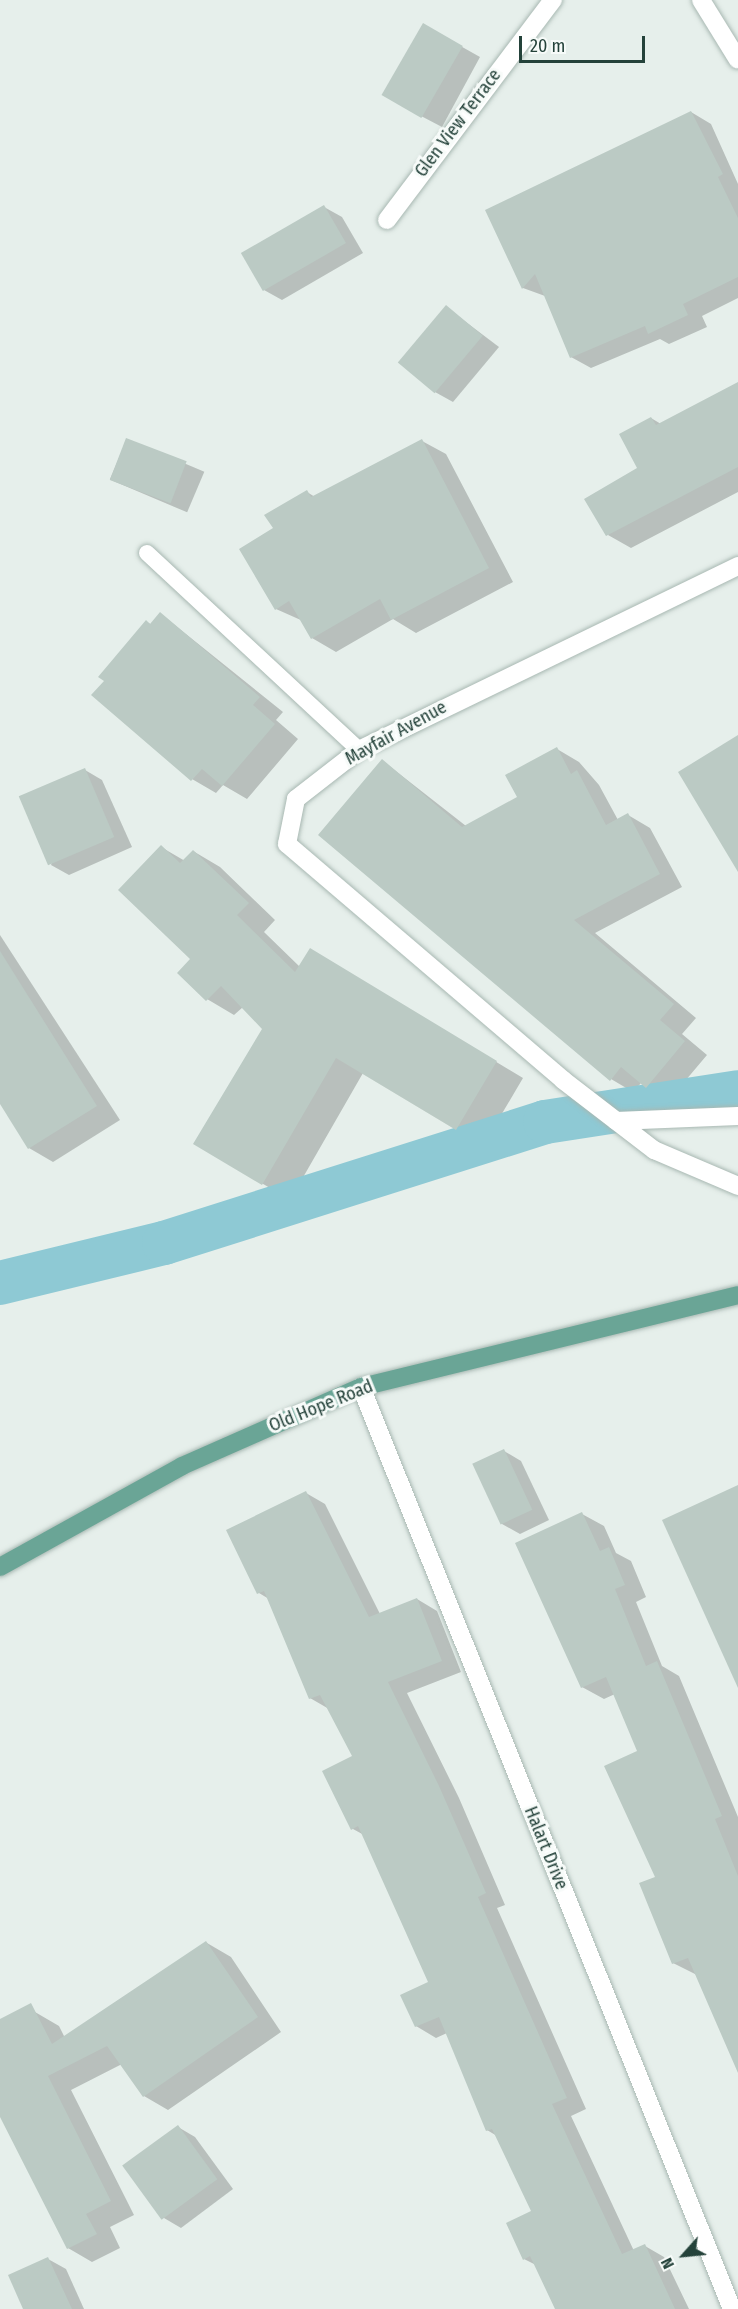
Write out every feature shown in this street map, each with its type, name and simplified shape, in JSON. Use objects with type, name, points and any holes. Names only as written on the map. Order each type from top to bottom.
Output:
[{"type":"main road","name":"Old Hope Road","points":[[0,1567],[182,1466],[361,1387],[738,1295]]},
{"type":"street","name":"Glen View Terrace","points":[[387,220],[553,0]]},
{"type":"street","points":[[701,0],[738,60]]},
{"type":"street","name":"Mayfair Avenue","points":[[738,566],[359,750],[296,799],[287,844],[616,1122],[654,1150],[738,1186]]},
{"type":"street","points":[[616,1122],[738,1116]]},
{"type":"street","name":"Halart Drive","points":[[361,1387],[732,2309]]},
{"type":"lane","points":[[147,553],[359,750]]},
{"type":"building","points":[[423,23],[463,46],[421,118],[382,95]]},
{"type":"building","points":[[691,111],[723,174],[718,177],[738,218],[738,277],[683,304],[688,315],[648,334],[645,326],[570,358],[535,274],[522,289],[485,210]]},
{"type":"building","points":[[324,205],[346,243],[263,291],[241,253]]},
{"type":"building","points":[[446,305],[483,336],[435,393],[398,362]]},
{"type":"building","points":[[738,382],[738,467],[606,536],[584,499],[637,468],[619,434],[651,417],[656,425]]},
{"type":"building","points":[[126,438],[187,461],[171,503],[110,480]]},
{"type":"building","points":[[422,439],[489,568],[391,620],[380,599],[311,639],[289,601],[275,610],[239,549],[273,528],[264,515],[307,490],[311,497]]},
{"type":"building","points":[[160,612],[260,697],[253,705],[275,724],[222,786],[202,769],[191,781],[91,695],[104,681],[98,677],[146,620],[150,624]]},
{"type":"building","points":[[738,735],[738,872],[678,772]]},
{"type":"building","points":[[557,747],[571,774],[577,770],[606,825],[628,813],[660,874],[574,920],[674,1004],[660,1020],[685,1041],[646,1088],[621,1067],[610,1081],[318,835],[382,759],[462,827],[517,797],[505,775]]},
{"type":"building","points":[[85,768],[114,837],[48,865],[19,796]]},
{"type":"building","points":[[161,845],[180,863],[193,850],[249,903],[237,915],[295,972],[310,948],[497,1061],[456,1130],[336,1058],[262,1185],[193,1144],[262,1029],[221,986],[206,1001],[177,973],[190,959],[118,890]]},
{"type":"building","points":[[0,951],[97,1106],[28,1149],[0,1104]]},
{"type":"building","points":[[504,1449],[532,1510],[501,1525],[472,1464]]},
{"type":"building","points":[[738,1485],[738,1688],[662,1520]]},
{"type":"building","points":[[306,1491],[369,1617],[417,1598],[442,1661],[388,1682],[439,1786],[486,1893],[478,1897],[567,2098],[552,2104],[622,2254],[645,2244],[675,2309],[555,2309],[530,2256],[523,2260],[506,2223],[531,2211],[492,2129],[486,2131],[439,2017],[415,2027],[400,1995],[428,1982],[358,1826],[351,1830],[322,1771],[352,1756],[320,1695],[309,1699],[264,1591],[257,1594],[226,1530]]},
{"type":"building","points":[[582,1512],[600,1551],[609,1547],[625,1585],[615,1589],[646,1666],[657,1661],[722,1816],[715,1819],[738,1876],[738,2073],[688,1958],[672,1964],[639,1883],[655,1877],[604,1766],[637,1751],[606,1677],[581,1688],[515,1543]]},
{"type":"building","points":[[206,1941],[258,2017],[143,2097],[107,2046],[48,2076],[111,2201],[86,2214],[97,2234],[67,2249],[0,2117],[0,2019],[31,2003],[52,2044]]},
{"type":"building","points":[[178,2125],[217,2179],[162,2220],[122,2166]]},
{"type":"building","points":[[48,2257],[72,2309],[23,2309],[8,2275]]},
{"type":"waterway","points":[[0,1283],[164,1243],[545,1122],[738,1092]]}]
